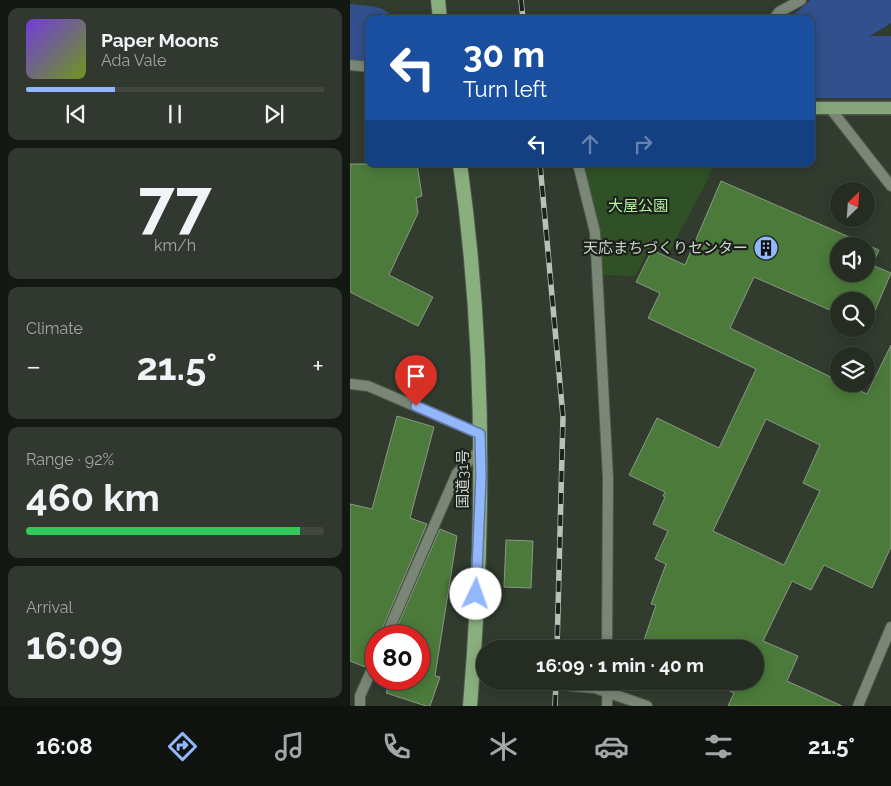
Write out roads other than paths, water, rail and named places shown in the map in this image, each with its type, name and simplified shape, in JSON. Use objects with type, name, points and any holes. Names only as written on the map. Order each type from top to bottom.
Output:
[{"type":"highway","points":[[438,2],[440,15]]},
{"type":"highway","name":"国道31号","points":[[460,167],[470,232],[480,434],[479,640]]},
{"type":"highway","name":"国道31号","points":[[470,706],[476,685]]},
{"type":"main road","points":[[815,108],[891,108]]},
{"type":"street","points":[[777,15],[801,0]]},
{"type":"street","points":[[350,65],[365,67]]},
{"type":"street","points":[[830,108],[891,186]]},
{"type":"street","points":[[579,167],[594,232],[596,252],[608,478],[607,640]]},
{"type":"street","points":[[350,384],[368,386],[480,434]]},
{"type":"street","points":[[391,625],[457,472],[480,450]]},
{"type":"street","points":[[858,706],[891,627]]},
{"type":"street","points":[[360,706],[360,696],[365,685]]},
{"type":"street","points":[[602,690],[647,706]]},
{"type":"street","points":[[607,706],[608,692]]},
{"type":"waterway","points":[[815,37],[832,22],[870,0]]},
{"type":"waterway","points":[[350,35],[365,37]]},
{"type":"waterway","points":[[815,67],[891,67]]},
{"type":"railway","points":[[521,0],[523,15]]},
{"type":"railway","points":[[540,167],[563,417],[557,640]]},
{"type":"railway","points":[[555,706],[556,690]]},
{"type":"place","name":"天応まちづくりセンター","points":[[766,248]]},
{"type":"park label","name":"大屋公園","points":[[638,206]]}]
